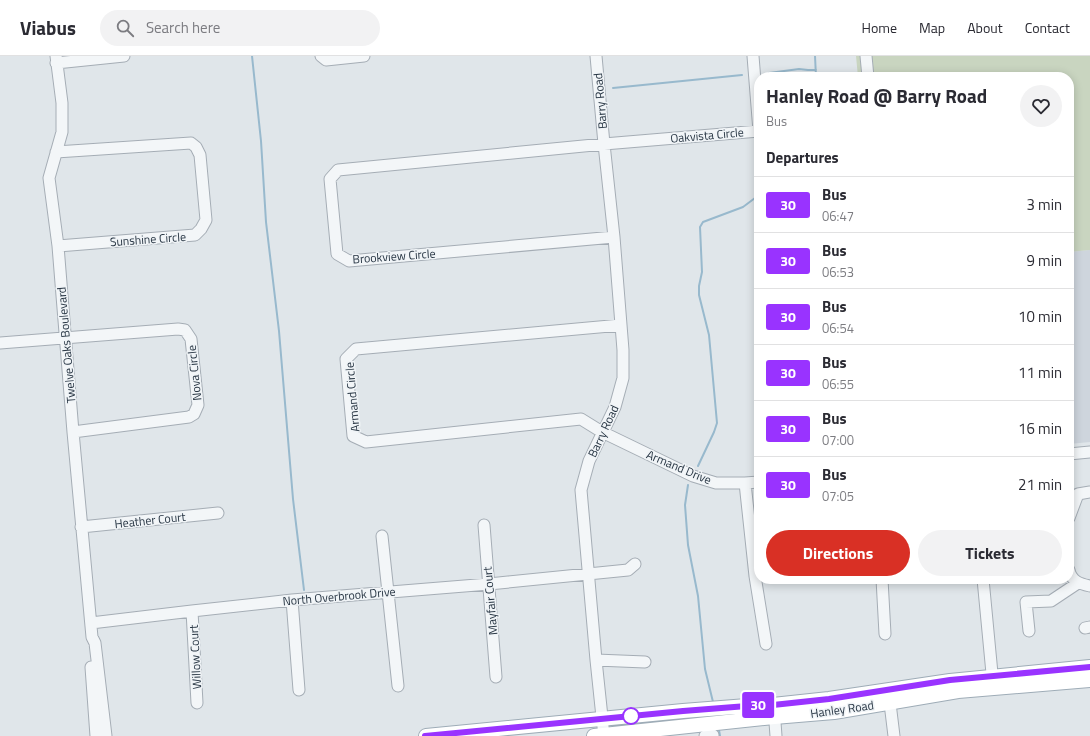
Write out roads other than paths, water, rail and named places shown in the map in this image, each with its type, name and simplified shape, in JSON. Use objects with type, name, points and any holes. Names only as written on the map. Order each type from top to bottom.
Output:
[{"type":"main road","name":"Hanley Road","points":[[600,736],[774,711],[834,712],[890,696],[958,691],[993,682],[1090,667]]},
{"type":"main road","name":"Hanley Road","points":[[993,682],[1090,680]]},
{"type":"main road","name":"Hanley Road","points":[[426,736],[747,706],[774,711]]},
{"type":"street","points":[[56,59],[124,56]]},
{"type":"street","points":[[322,56],[326,60],[364,56]]},
{"type":"street","name":"Barry Road","points":[[596,56],[614,237],[623,350],[623,378],[616,407],[602,432],[589,461],[582,490],[602,719],[600,736]]},
{"type":"street","name":"Oakvista Circle","points":[[753,56],[754,72]]},
{"type":"street","points":[[866,56],[868,72]]},
{"type":"street","name":"Twelve Oaks Boulevard","points":[[56,59],[62,103],[62,132],[49,178],[58,246],[81,527],[91,623],[92,636],[90,643],[100,731]]},
{"type":"street","name":"Oakvista Circle","points":[[604,144],[754,131]]},
{"type":"street","name":"Sunshine Circle","points":[[56,152],[191,143],[196,147],[200,155],[206,220],[195,235],[58,246]]},
{"type":"street","name":"Brookview Circle","points":[[604,144],[338,170],[330,179],[337,254],[349,261],[614,237]]},
{"type":"street","name":"Armand Circle","points":[[602,432],[581,419],[366,442],[353,436],[346,359],[356,349],[621,325]]},
{"type":"street","name":"Nova Circle","points":[[66,338],[178,329],[185,330],[190,339],[198,405],[194,414],[189,417],[73,432]]},
{"type":"street","points":[[0,343],[66,338]]},
{"type":"street","name":"Armand Drive","points":[[602,432],[693,476],[716,483],[754,482]]},
{"type":"street","points":[[1074,454],[1090,452]]},
{"type":"street","points":[[745,483],[754,552]]},
{"type":"street","points":[[1074,504],[1078,494],[1090,492]]},
{"type":"street","name":"Heather Court","points":[[81,527],[218,512]]},
{"type":"street","name":"Mayfair Court","points":[[484,524],[496,677]]},
{"type":"street","points":[[382,536],[398,686]]},
{"type":"street","name":"North Overbrook Drive","points":[[91,623],[292,600],[489,584],[628,570],[635,564]]},
{"type":"street","points":[[1074,579],[1078,583],[1090,586]]},
{"type":"street","points":[[1029,631],[1026,602],[1051,601],[1078,583]]},
{"type":"street","points":[[758,584],[766,644]]},
{"type":"street","points":[[882,584],[885,634]]},
{"type":"street","points":[[983,584],[993,682]]},
{"type":"street","points":[[292,600],[299,690]]},
{"type":"street","name":"Willow Court","points":[[192,611],[197,703]]},
{"type":"street","points":[[596,660],[644,662]]},
{"type":"street","points":[[890,696],[894,736]]},
{"type":"street","points":[[774,711],[776,736]]},
{"type":"street","points":[[705,736],[713,736]]},
{"type":"waterway","points":[[252,56],[261,141],[266,222],[279,331],[293,499],[304,590]]},
{"type":"waterway","points":[[815,56],[816,72]]},
{"type":"waterway","points":[[776,72],[799,69],[816,70]]},
{"type":"waterway","points":[[613,88],[742,75]]},
{"type":"waterway","points":[[698,466],[717,423],[709,335],[699,295],[702,272],[700,227],[703,222],[743,207],[754,199]]},
{"type":"waterway","points":[[688,485],[685,505],[688,545],[698,596],[705,669],[713,702]]},
{"type":"waterway","points":[[719,730],[720,736]]}]
